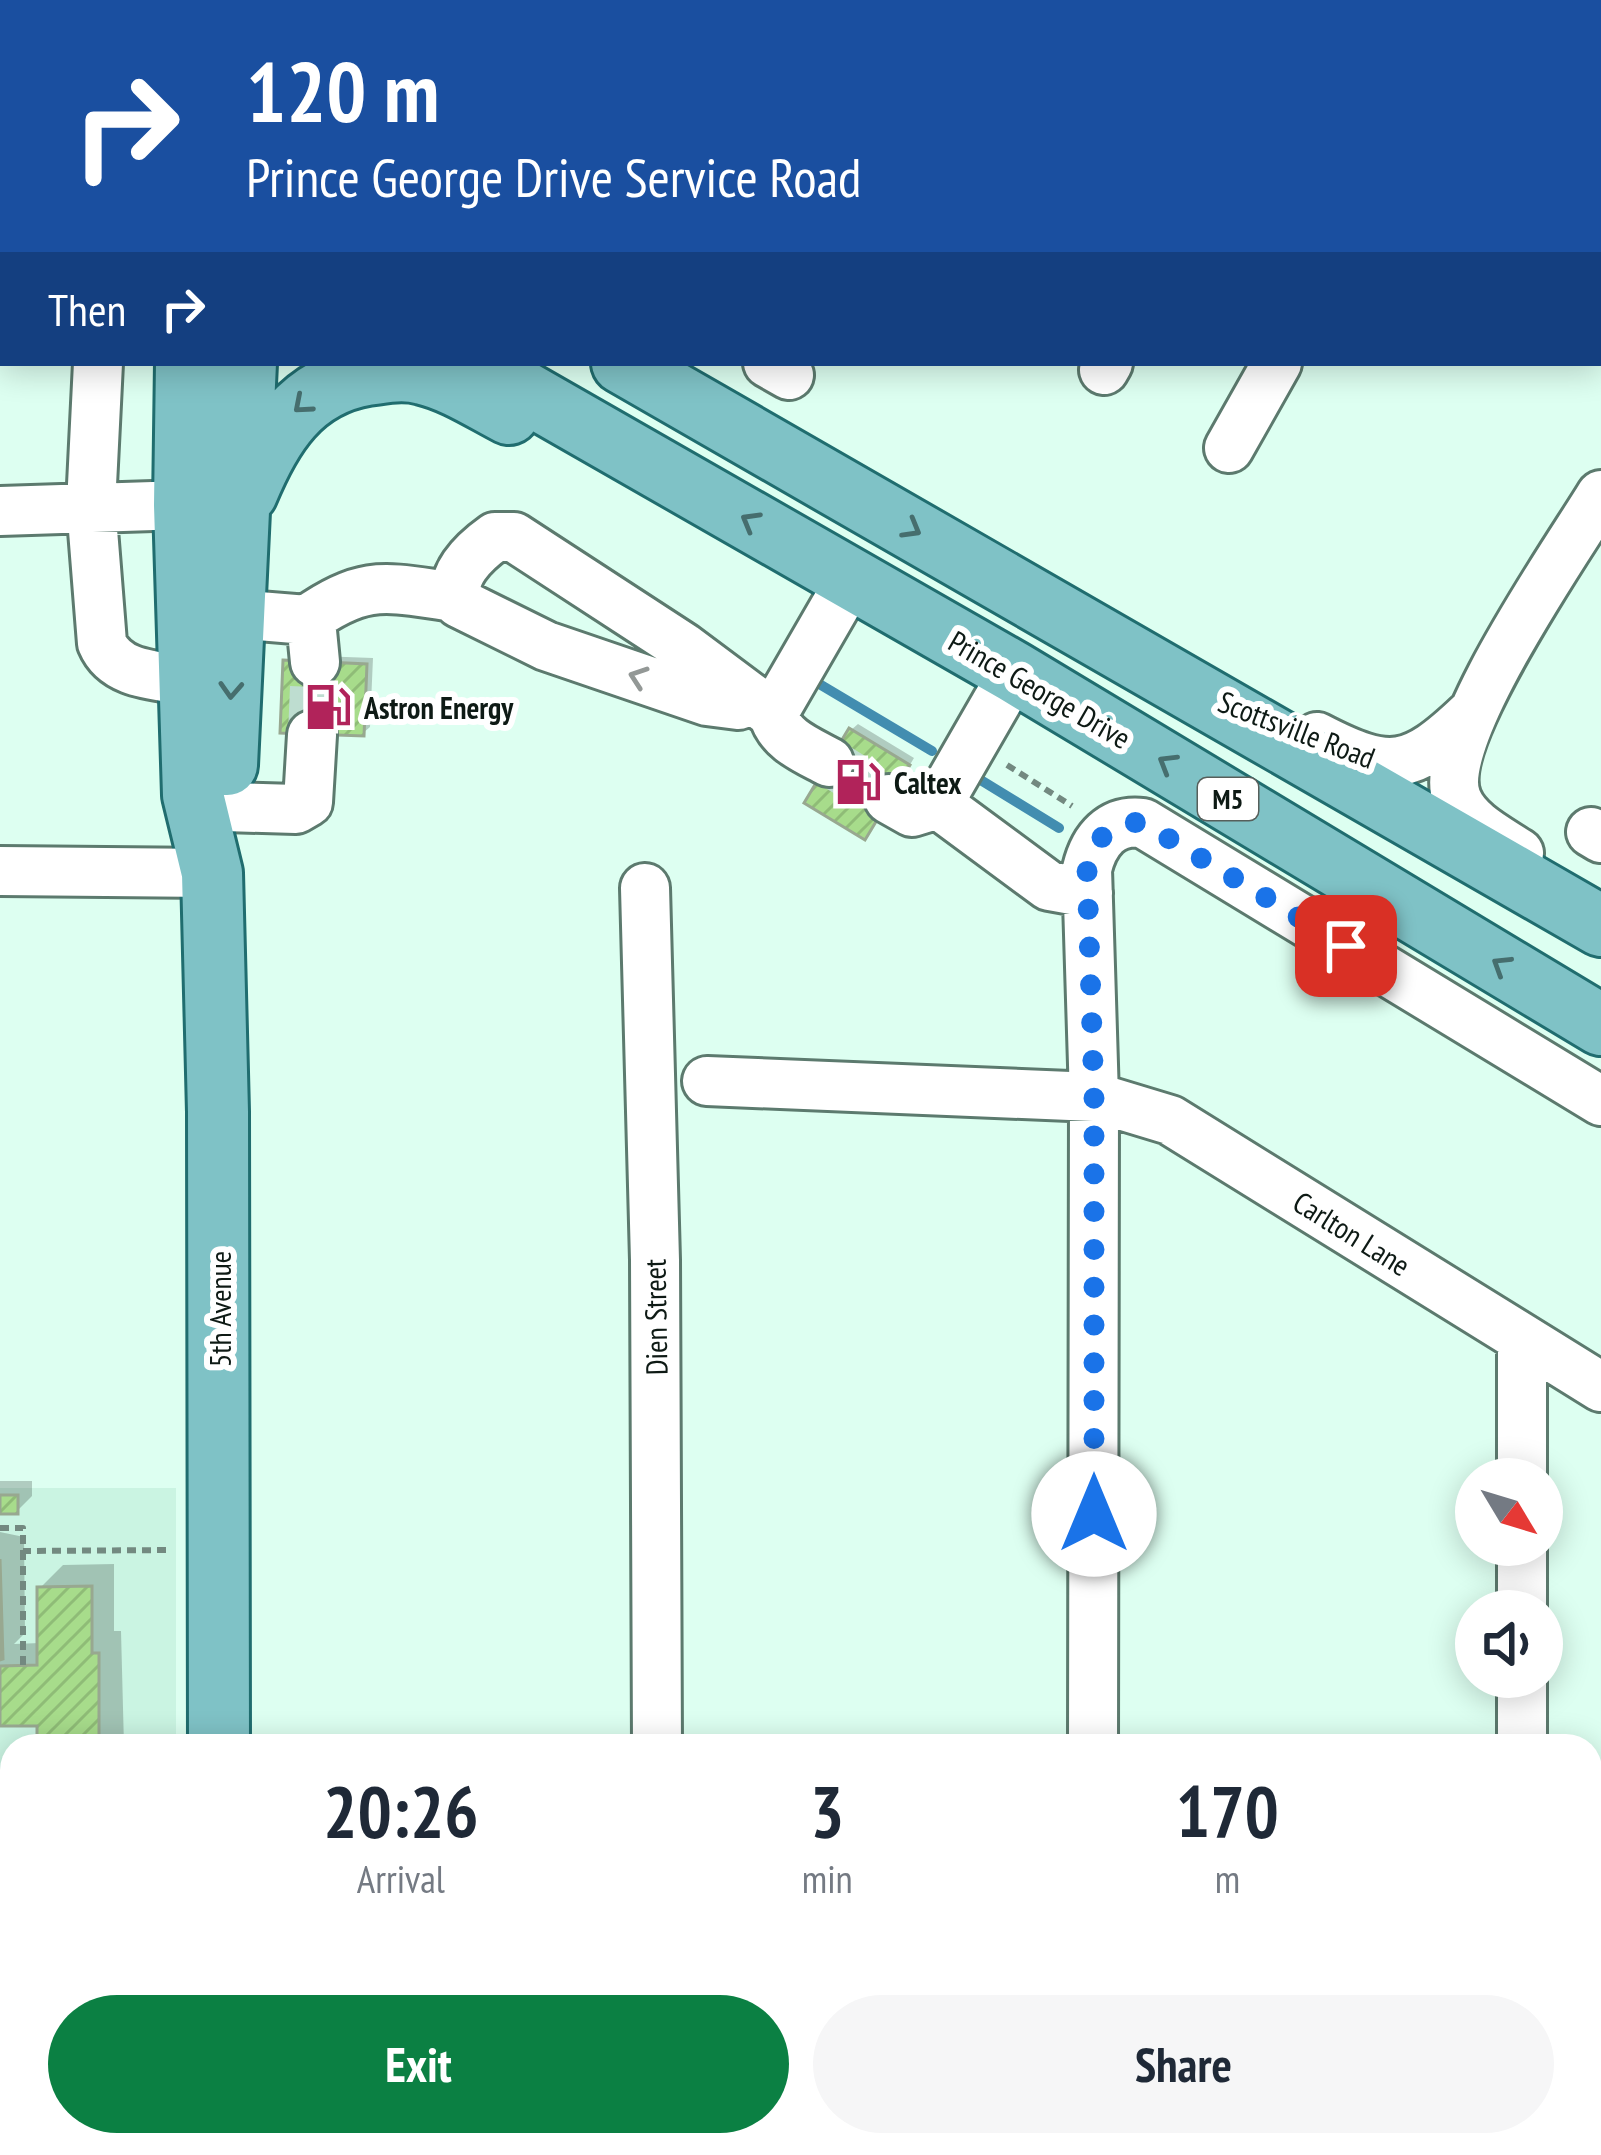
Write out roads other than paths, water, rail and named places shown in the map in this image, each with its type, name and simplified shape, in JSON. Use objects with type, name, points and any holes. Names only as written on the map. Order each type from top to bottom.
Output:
[{"type":"main road","name":"5th Avenue","points":[[187,366],[235,614],[225,807],[212,873]]},
{"type":"main road","name":"5th Avenue","points":[[219,1734],[218,1112],[212,873],[193,795],[189,681],[212,508],[245,366]]},
{"type":"main road","name":"Prince George Drive","points":[[479,366],[1013,672],[1601,1025]]},
{"type":"main road","name":"M5","points":[[627,366],[1601,926]]},
{"type":"main road","points":[[212,508],[263,455],[289,416],[318,391],[346,378],[381,372],[423,374],[561,440],[644,459]]},
{"type":"street","points":[[98,366],[91,505],[100,634],[108,656],[122,667],[189,681]]},
{"type":"street","points":[[1229,448],[1275,366]]},
{"type":"street","name":"Scottsville Road","points":[[1601,495],[1470,715],[1452,778],[1464,812],[1601,911]]},
{"type":"street","points":[[0,511],[91,505],[212,508]]},
{"type":"street","points":[[455,597],[459,572],[486,544],[494,537],[514,537],[682,647],[760,705],[788,739],[829,762]]},
{"type":"street","points":[[760,705],[851,579]]},
{"type":"street","points":[[235,614],[311,641],[346,595],[364,589],[455,597],[466,608],[546,646],[707,701],[760,705]]},
{"type":"street","points":[[889,799],[912,812],[938,804],[1013,672]]},
{"type":"street","name":"Scottsville Road","points":[[1180,686],[1280,717],[1349,754],[1379,764],[1413,760],[1438,745],[1470,715]]},
{"type":"street","points":[[225,807],[296,808],[308,802],[312,735]]},
{"type":"street","points":[[938,804],[1049,886],[1088,893]]},
{"type":"street","points":[[1093,1734],[1094,1097],[1088,893],[1095,820],[1130,821],[1158,831],[1601,1101]]},
{"type":"street","points":[[0,872],[212,873]]},
{"type":"street","name":"Dien Street","points":[[645,888],[655,1260],[657,1734]]},
{"type":"street","name":"Carlton Lane","points":[[707,1082],[1094,1097],[1170,1120],[1601,1387]]},
{"type":"street","points":[[1522,1339],[1522,1458]]},
{"type":"street","points":[[1522,1698],[1522,1734]]},
{"type":"waterway","points":[[821,685],[932,751]]},
{"type":"waterway","points":[[979,779],[1059,828]]},
{"type":"tunnel","points":[[312,735],[315,662]]},
{"type":"tunnel","points":[[829,762],[889,799]]},
{"type":"place","name":"Astron Energy","points":[[328,707]]},
{"type":"place","name":"Caltex","points":[[858,782]]}]
